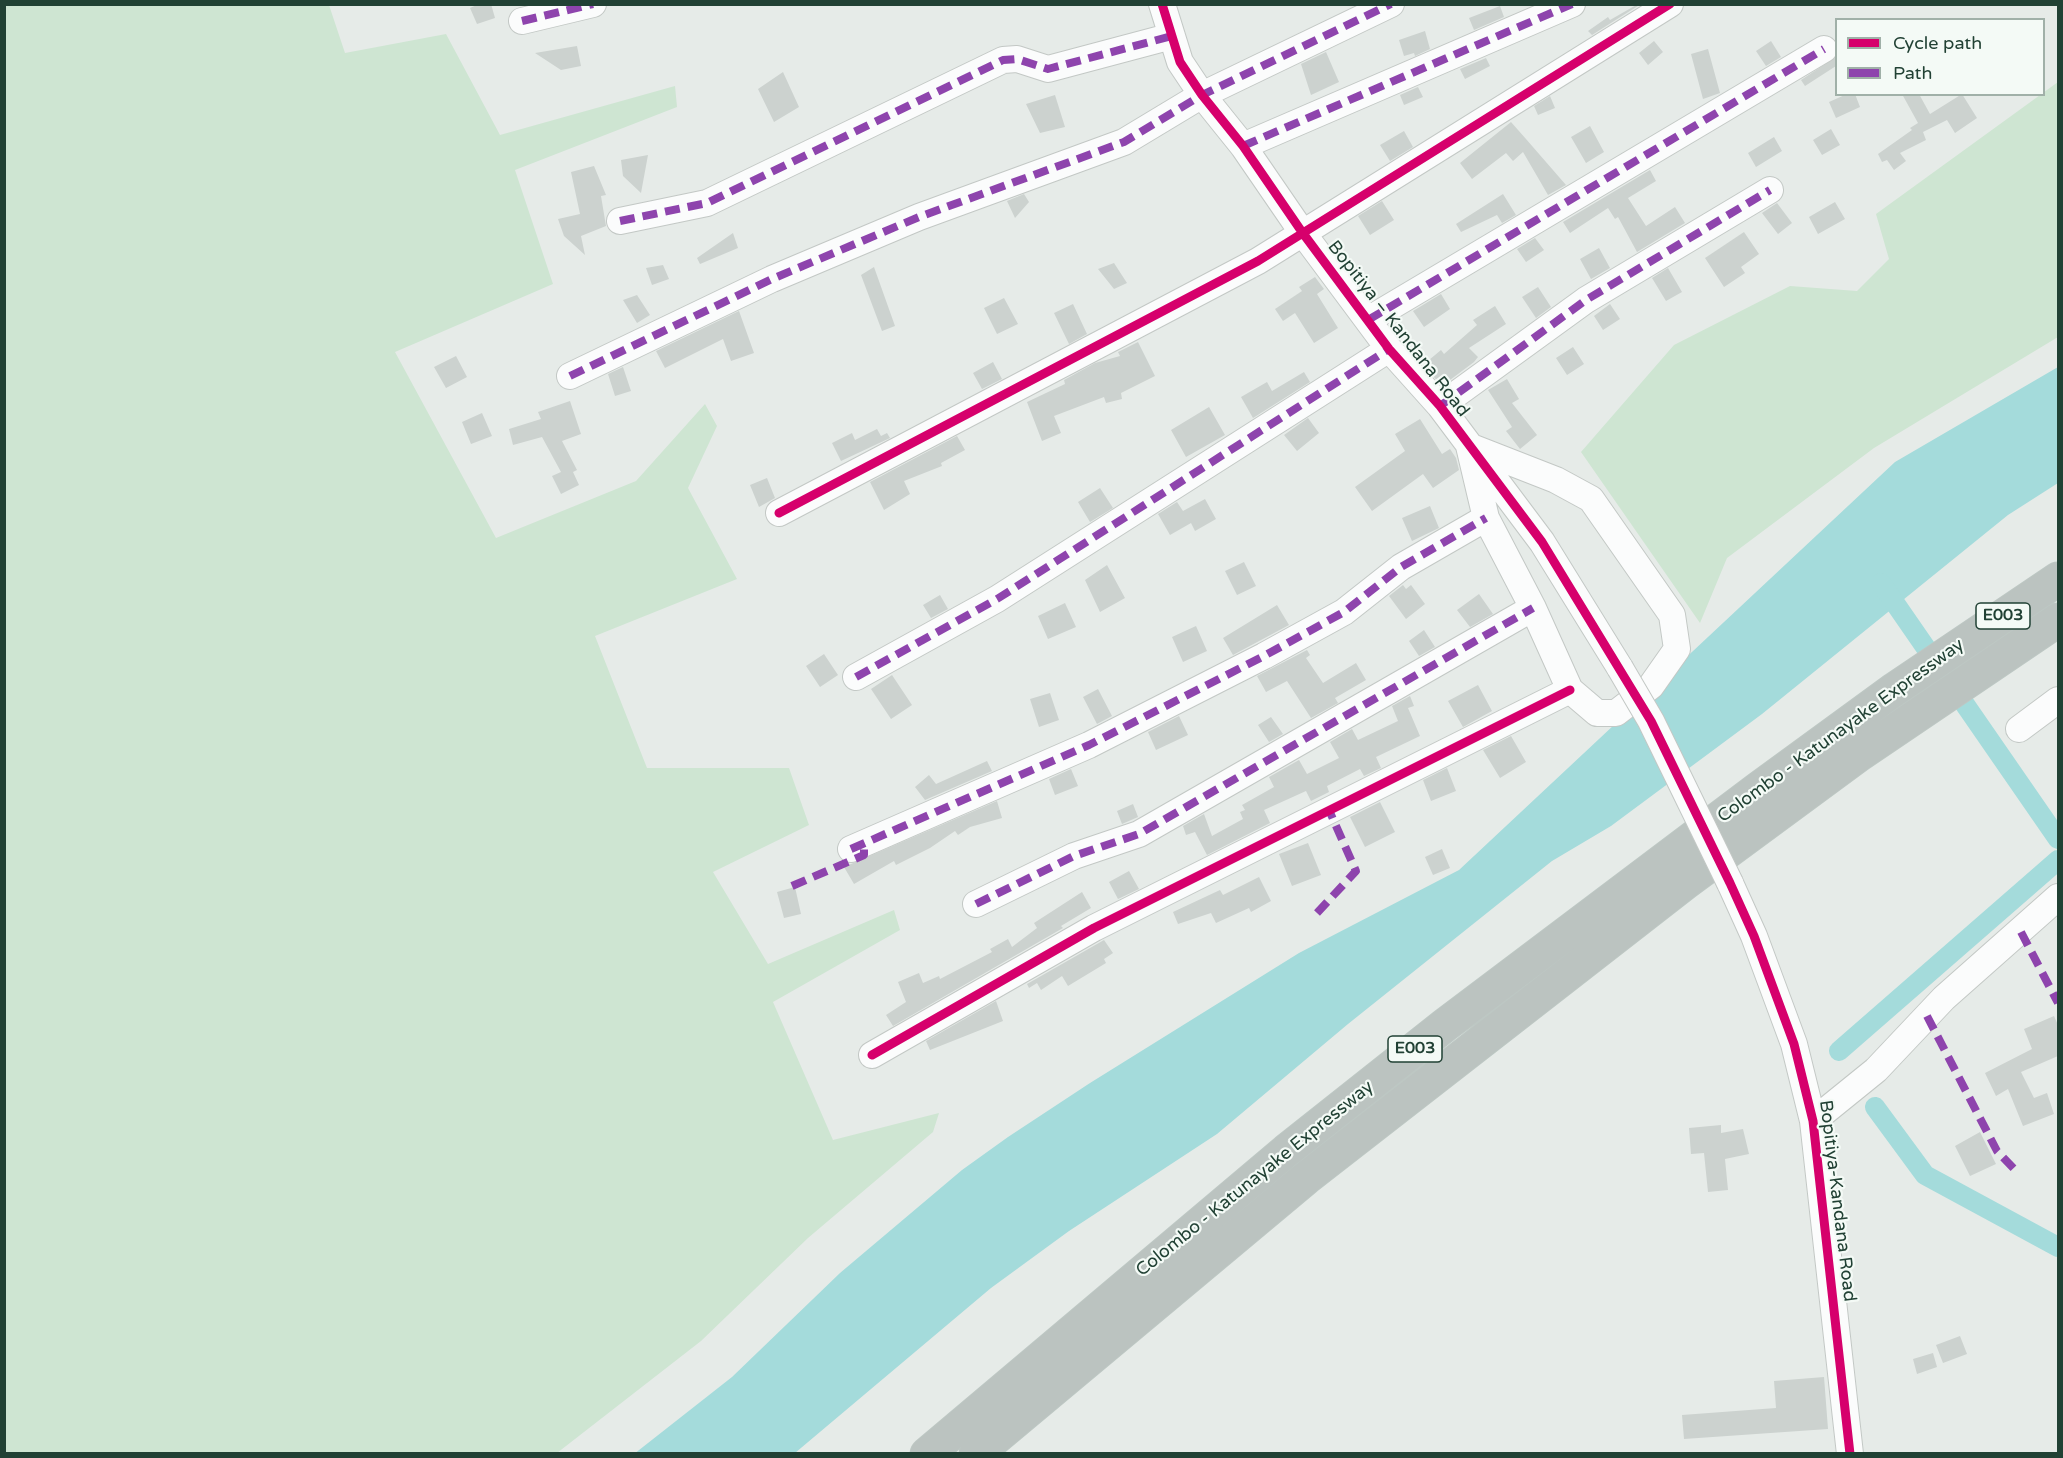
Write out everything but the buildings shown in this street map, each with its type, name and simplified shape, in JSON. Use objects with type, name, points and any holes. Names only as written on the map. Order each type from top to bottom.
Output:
[{"type":"highway","name":"Colombo - Katunayake Expressway","points":[[927,1454],[1286,1151],[1435,1032],[1758,789],[1936,662],[2058,579]]},
{"type":"highway","name":"Colombo - Katunayake Expressway","points":[[976,1454],[1306,1178],[1685,883],[1860,754],[2058,620]]},
{"type":"street","points":[[522,21],[593,4]]},
{"type":"street","name":"Bopitiya – Kandana Road","points":[[1162,4],[1180,62],[1202,95],[1243,146],[1302,232],[1389,349],[1440,406],[1542,542],[1620,668]]},
{"type":"street","points":[[570,376],[772,279],[909,221],[1124,142],[1202,95],[1391,4]]},
{"type":"street","points":[[1243,146],[1572,4]]},
{"type":"street","points":[[779,513],[1258,261],[1670,4]]},
{"type":"street","points":[[620,221],[707,203],[1003,60],[1017,59],[1048,69],[1172,36]]},
{"type":"street","points":[[1368,320],[1824,49]]},
{"type":"street","points":[[1440,406],[1587,300],[1770,190]]},
{"type":"street","points":[[856,677],[997,599],[1389,349]]},
{"type":"street","points":[[1469,446],[1556,480],[1591,499],[1672,615],[1677,649],[1651,686],[1616,713],[1597,713],[1570,690],[1533,608],[1486,518],[1469,446]]},
{"type":"street","points":[[850,849],[1089,745],[1264,656],[1344,612],[1401,567],[1486,518]]},
{"type":"street","points":[[976,904],[1074,856],[1139,834],[1533,608]]},
{"type":"street","name":"Bopitiya-Kandana Road","points":[[1620,668],[1651,721],[1730,883],[1754,936],[1794,1044],[1813,1120],[1850,1454]]},
{"type":"street","points":[[872,1055],[1094,928],[1570,690]]},
{"type":"street","points":[[2019,729],[2058,700]]},
{"type":"street","points":[[1813,1120],[1876,1070],[1944,998],[2058,897]]},
{"type":"green space","points":[[5,4],[329,5],[345,53],[446,34],[500,135],[675,86],[677,107],[515,170],[553,284],[395,352],[496,538],[636,481],[705,404],[717,426],[688,488],[737,579],[595,636],[647,768],[789,768],[809,825],[713,872],[768,964],[894,910],[900,930],[773,1002],[833,1140],[939,1113],[933,1132],[808,1238],[701,1341],[557,1453],[5,1453]]},
{"type":"green space","points":[[2058,82],[2058,337],[1874,448],[1727,558],[1700,623],[1581,452],[1674,345],[1790,286],[1857,291],[1889,259],[1876,214],[2039,96],[2045,96],[2045,91]]},
{"type":"water","points":[[2058,367],[2058,483],[2008,515],[1762,714],[1611,826],[1552,861],[1348,1024],[1217,1134],[1069,1231],[991,1288],[795,1453],[634,1454],[732,1377],[840,1273],[962,1170],[1008,1137],[1090,1083],[1299,953],[1459,870],[1895,462]]},
{"type":"waterway","points":[[1881,583],[2058,839]]},
{"type":"waterway","points":[[1839,1051],[2058,860]]},
{"type":"waterway","points":[[1875,1107],[1925,1175],[2058,1247]]},
{"type":"marked path","points":[[522,21],[593,4]]},
{"type":"marked path","points":[[570,376],[772,279],[919,217],[1124,142],[1202,95],[1391,4]]},
{"type":"marked path","points":[[1243,146],[1572,4]]},
{"type":"marked path","points":[[620,221],[707,203],[1003,60],[1017,59],[1048,69],[1172,36]]},
{"type":"marked path","points":[[1368,320],[1824,49]]},
{"type":"marked path","points":[[1440,406],[1586,300],[1770,190]]},
{"type":"marked path","points":[[856,677],[997,599],[1389,349]]},
{"type":"marked path","points":[[851,849],[1089,745],[1264,656],[1344,612],[1401,567],[1486,518]]},
{"type":"marked path","points":[[976,904],[1074,856],[1139,834],[1533,608]]},
{"type":"marked path","points":[[1317,913],[1356,871],[1329,810]]},
{"type":"marked path","points":[[792,886],[864,855],[864,843]]},
{"type":"marked path","points":[[2021,932],[2058,1003]]},
{"type":"marked path","points":[[1927,1016],[1997,1151],[2017,1172]]},
{"type":"cycle path","points":[[1162,4],[1180,62],[1202,95],[1243,146],[1302,232],[1389,349],[1440,406],[1542,542],[1651,721],[1730,883],[1754,936],[1794,1044],[1813,1121],[1850,1454]]},
{"type":"cycle path","points":[[779,513],[1258,261],[1670,4]]},
{"type":"cycle path","points":[[872,1055],[1094,928],[1570,690]]}]
